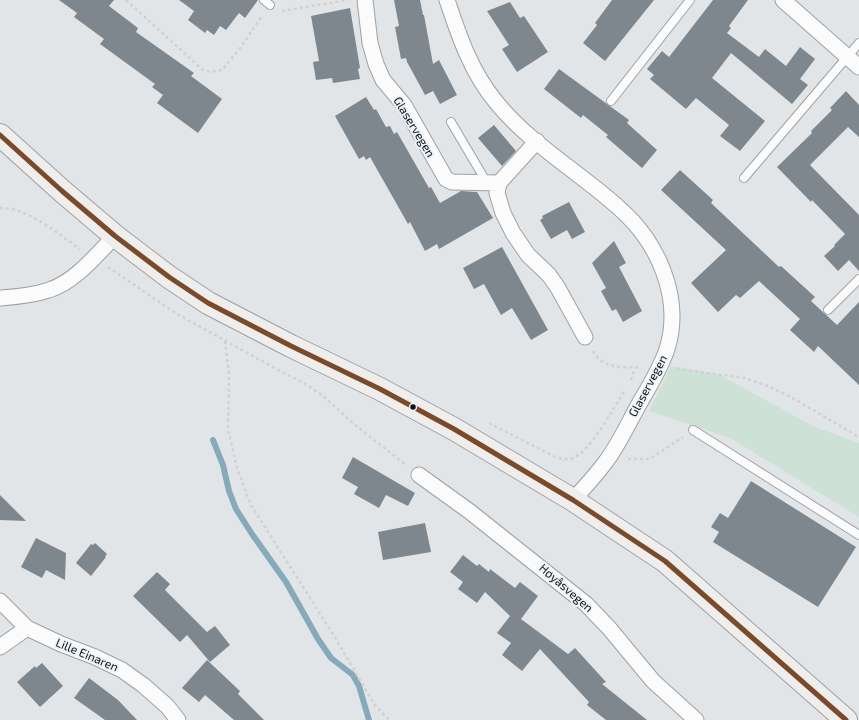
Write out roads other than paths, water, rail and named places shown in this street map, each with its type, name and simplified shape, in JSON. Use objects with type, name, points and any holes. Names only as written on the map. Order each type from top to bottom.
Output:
[{"type":"street","name":"Glaservegen","points":[[365,0],[370,43],[376,64],[383,80],[404,105],[446,179],[452,182],[493,183]]},
{"type":"street","name":"Glaservegen","points":[[447,0],[466,55],[496,102],[515,123],[619,208],[636,225],[650,243],[669,288],[672,312],[671,329],[667,348],[660,367],[608,459],[573,500]]},
{"type":"street","points":[[783,0],[859,67]]},
{"type":"street","points":[[0,135],[62,192],[115,236],[169,277],[208,303],[393,396],[454,429],[573,500],[665,561],[846,720]]},
{"type":"street","points":[[537,141],[493,183],[503,213],[513,233],[528,255],[549,275],[558,288],[585,337]]},
{"type":"street","points":[[0,298],[50,290],[66,282],[115,236]]},
{"type":"street","name":"Høyåsvegen","points":[[419,475],[469,510],[586,604],[609,628],[653,681],[696,720]]},
{"type":"street","name":"Lille Einaren","points":[[0,601],[27,628],[61,644],[96,657],[122,670],[148,689],[167,706],[178,720]]},
{"type":"street","points":[[0,647],[27,628]]},
{"type":"lane","points":[[611,101],[690,0]]},
{"type":"lane","points":[[744,178],[859,43]]},
{"type":"lane","points":[[451,122],[493,183]]},
{"type":"lane","points":[[828,310],[859,279]]},
{"type":"lane","points":[[693,430],[859,535]]},
{"type":"waterway","points":[[213,440],[223,465],[229,491],[236,509],[286,582],[318,639],[331,658],[353,675],[359,686],[369,720]]}]
